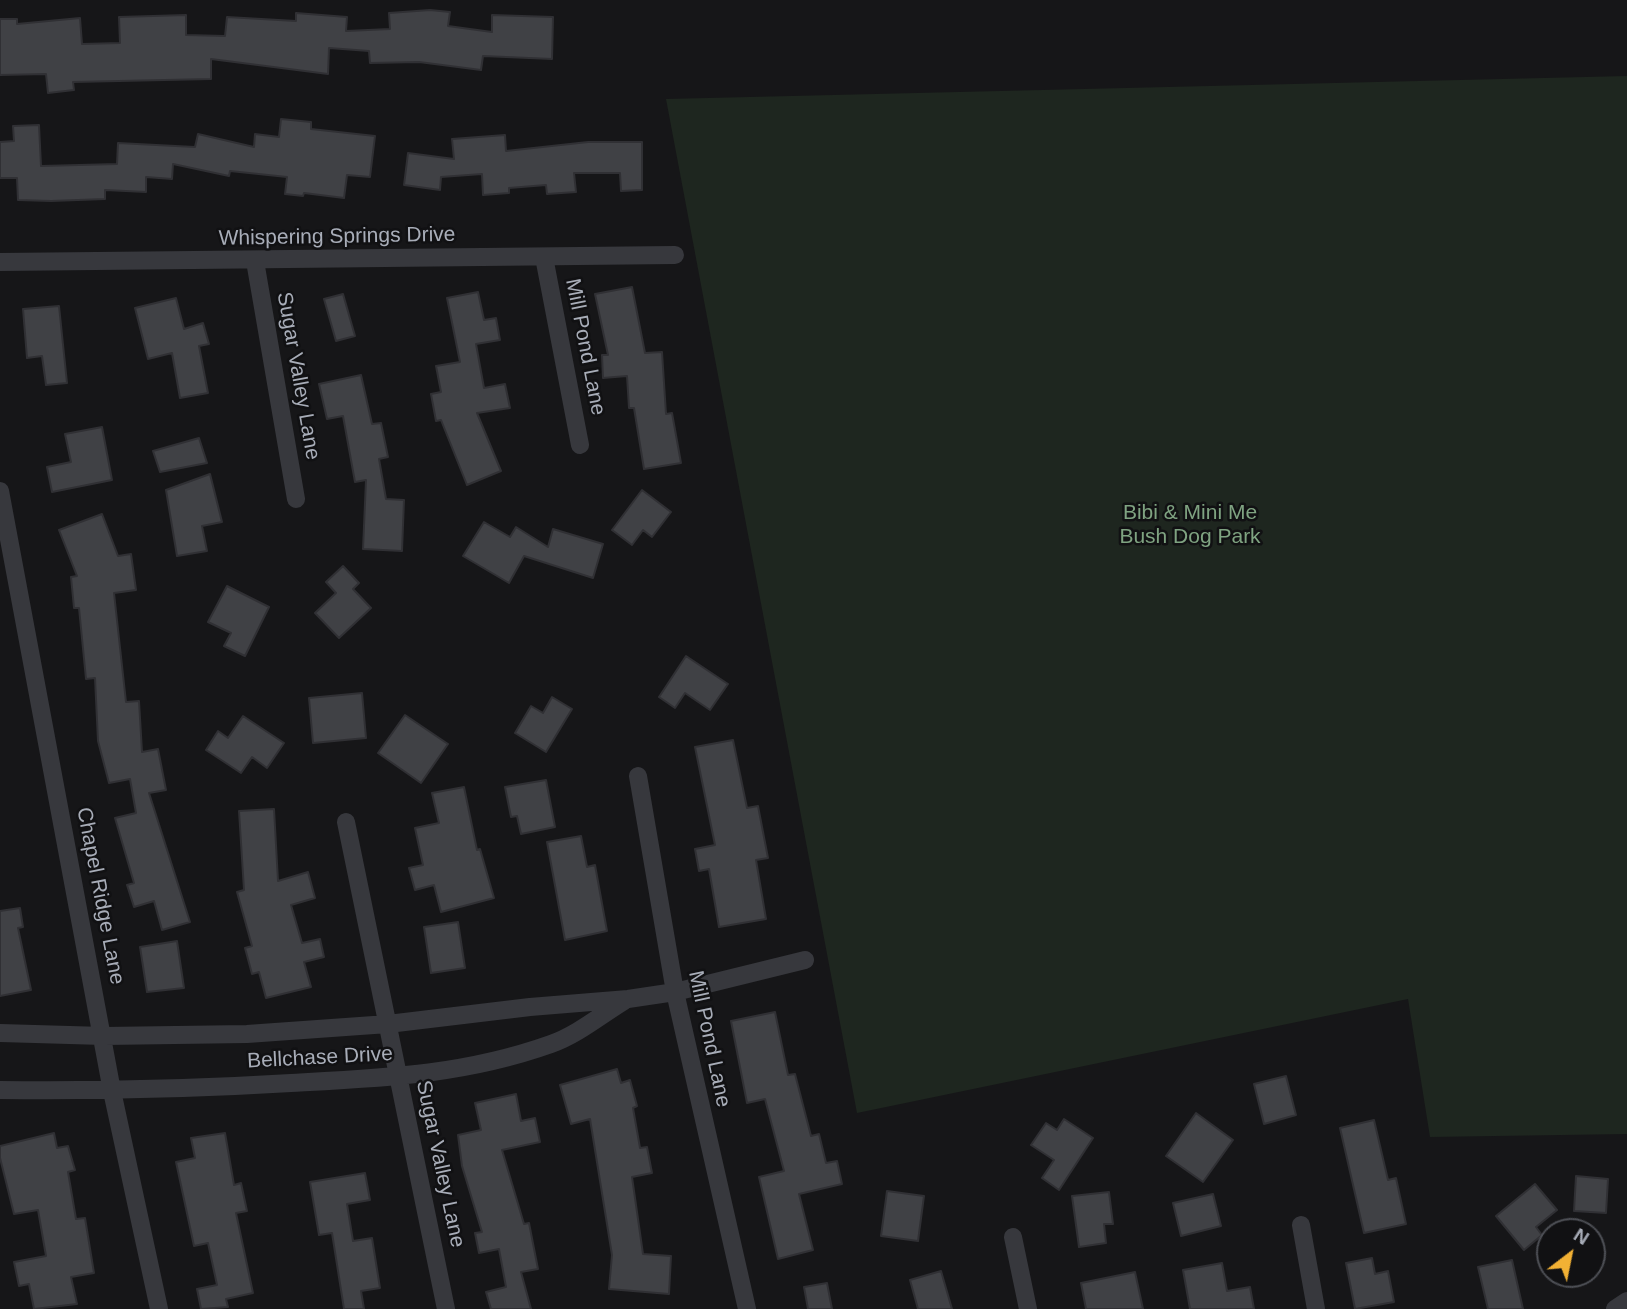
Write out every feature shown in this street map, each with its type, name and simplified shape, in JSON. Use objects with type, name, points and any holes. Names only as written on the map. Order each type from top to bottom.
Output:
[{"type":"street","name":"Whispering Springs Drive","points":[[0,262],[675,255]]},
{"type":"street","name":"Mill Pond Lane","points":[[544,257],[580,445]]},
{"type":"street","name":"Sugar Valley Lane","points":[[255,261],[296,499]]},
{"type":"street","name":"Chapel Ridge Lane","points":[[0,491],[104,1036],[112,1091],[159,1309]]},
{"type":"street","name":"Mill Pond Lane","points":[[638,776],[675,992],[747,1309]]},
{"type":"street","name":"Sugar Valley Lane","points":[[346,822],[446,1309]]},
{"type":"street","name":"Bellchase Drive","points":[[0,1033],[104,1036],[247,1034],[388,1024],[675,992],[805,960]]},
{"type":"street","name":"Bellchase Drive","points":[[0,1090],[112,1091],[398,1077],[476,1067],[555,1042],[628,999]]},
{"type":"street","points":[[1301,1225],[1316,1309]]},
{"type":"street","points":[[1013,1237],[1028,1309]]},
{"type":"street","points":[[1615,1309],[1627,1301]]},
{"type":"green space","name":"Bibi & Mini Me Bush Dog Park","points":[[1627,76],[1627,1134],[1430,1137],[1408,999],[857,1113],[666,99]]},
{"type":"building","points":[[430,10],[450,12],[448,26],[492,32],[492,15],[553,17],[552,59],[483,56],[481,70],[419,62],[370,63],[369,51],[329,48],[328,74],[211,59],[211,79],[73,82],[74,90],[48,93],[46,74],[0,75],[0,19],[17,19],[17,24],[80,18],[82,44],[120,43],[119,17],[186,15],[186,35],[225,36],[227,17],[296,21],[296,13],[347,17],[346,31],[390,29],[389,13]]},
{"type":"building","points":[[281,119],[311,122],[311,129],[375,136],[370,177],[347,175],[344,198],[304,193],[303,196],[285,194],[287,177],[230,171],[229,176],[173,164],[172,179],[146,177],[146,192],[105,190],[105,199],[51,201],[18,200],[17,178],[0,178],[0,142],[14,141],[13,126],[39,125],[41,166],[117,164],[118,143],[195,147],[198,134],[254,147],[255,134],[279,137]]},
{"type":"building","points":[[505,135],[506,151],[588,142],[642,142],[642,190],[621,191],[620,173],[574,173],[576,192],[547,194],[546,185],[509,188],[509,193],[483,195],[482,174],[441,177],[440,190],[404,185],[408,153],[454,159],[452,139]]},
{"type":"building","points":[[632,287],[645,353],[662,352],[666,414],[672,413],[681,463],[644,469],[634,408],[629,408],[627,376],[603,378],[602,355],[608,355],[595,294]]},
{"type":"building","points":[[478,292],[484,320],[496,318],[500,340],[476,344],[484,388],[505,384],[510,408],[477,413],[501,471],[467,485],[441,420],[436,421],[431,394],[441,392],[436,366],[460,362],[447,298]]},
{"type":"building","points":[[343,294],[355,336],[336,341],[324,299]]},
{"type":"building","points":[[176,298],[184,329],[203,323],[209,344],[199,346],[208,393],[180,398],[172,353],[148,359],[135,308]]},
{"type":"building","points":[[59,306],[67,383],[46,385],[42,356],[27,358],[23,309]]},
{"type":"building","points":[[361,375],[372,424],[381,423],[388,457],[379,459],[386,499],[404,500],[402,551],[363,549],[366,480],[355,482],[343,416],[327,419],[319,384]]},
{"type":"building","points":[[102,427],[112,480],[52,492],[47,467],[71,462],[65,434]]},
{"type":"building","points":[[199,438],[207,463],[160,472],[153,451]]},
{"type":"building","points":[[210,474],[222,522],[202,526],[207,551],[177,556],[166,490]]},
{"type":"building","points":[[642,490],[671,512],[652,537],[643,530],[632,545],[612,530]]},
{"type":"building","points":[[102,514],[118,556],[131,554],[136,590],[114,593],[126,702],[139,701],[142,752],[158,749],[166,790],[149,793],[190,922],[162,930],[154,901],[134,907],[127,885],[134,883],[115,818],[136,813],[130,779],[109,783],[98,741],[95,678],[86,679],[79,608],[74,608],[71,577],[77,576],[59,530]]},
{"type":"building","points":[[484,522],[510,537],[516,527],[548,547],[553,529],[603,544],[593,578],[524,556],[509,583],[463,556]]},
{"type":"building","points":[[343,566],[359,583],[353,589],[371,608],[339,638],[315,613],[336,593],[326,582]]},
{"type":"building","points":[[227,586],[269,607],[245,656],[224,646],[231,633],[208,622]]},
{"type":"building","points":[[686,656],[728,684],[710,710],[685,693],[675,708],[659,697]]},
{"type":"building","points":[[362,693],[366,738],[313,743],[309,698]]},
{"type":"building","points":[[552,697],[572,709],[546,752],[515,733],[531,706],[543,713]]},
{"type":"building","points":[[405,715],[448,744],[421,783],[378,753]]},
{"type":"building","points":[[243,716],[284,743],[267,768],[252,757],[241,773],[206,750],[218,731],[228,738]]},
{"type":"building","points":[[733,740],[747,808],[758,806],[768,858],[756,860],[766,919],[719,927],[709,869],[699,871],[695,849],[715,845],[695,747]]},
{"type":"building","points":[[546,780],[555,827],[521,834],[517,816],[511,817],[505,787]]},
{"type":"building","points":[[464,787],[477,850],[480,849],[494,898],[441,912],[434,885],[415,890],[409,868],[423,865],[415,828],[439,823],[432,793]]},
{"type":"building","points":[[274,809],[278,881],[308,872],[315,898],[291,905],[302,943],[320,939],[324,957],[304,962],[311,987],[266,998],[259,972],[252,974],[245,948],[252,946],[237,892],[244,890],[239,811]]},
{"type":"building","points":[[581,836],[587,867],[595,865],[607,931],[565,940],[547,842]]},
{"type":"building","points":[[20,908],[23,927],[18,928],[31,990],[0,996],[0,911]]},
{"type":"building","points":[[458,922],[465,968],[431,973],[424,927]]},
{"type":"building","points":[[177,941],[184,988],[147,992],[140,947]]},
{"type":"building","points":[[775,1012],[788,1075],[795,1074],[811,1136],[819,1134],[826,1163],[837,1161],[842,1184],[799,1194],[813,1250],[778,1259],[759,1177],[784,1171],[765,1099],[747,1103],[731,1021]]},
{"type":"building","points":[[617,1069],[621,1083],[630,1080],[637,1106],[633,1108],[640,1148],[647,1147],[652,1173],[632,1177],[643,1254],[671,1256],[669,1294],[609,1289],[612,1255],[590,1119],[571,1124],[560,1085]]},
{"type":"building","points":[[1286,1076],[1296,1115],[1264,1124],[1254,1084]]},
{"type":"building","points":[[516,1094],[521,1121],[535,1118],[540,1142],[502,1150],[524,1224],[529,1223],[538,1269],[521,1272],[531,1309],[491,1309],[486,1292],[506,1287],[499,1249],[479,1253],[475,1233],[482,1232],[462,1166],[458,1135],[481,1130],[475,1103]]},
{"type":"building","points":[[1196,1113],[1233,1140],[1203,1182],[1166,1156]]},
{"type":"building","points":[[1064,1119],[1093,1138],[1059,1190],[1042,1178],[1054,1160],[1031,1145],[1046,1123],[1057,1130]]},
{"type":"building","points":[[1374,1120],[1388,1180],[1396,1178],[1406,1224],[1364,1233],[1340,1128]]},
{"type":"building","points":[[54,1133],[57,1148],[68,1146],[75,1170],[68,1172],[76,1219],[85,1218],[94,1273],[71,1277],[77,1304],[34,1309],[29,1284],[19,1286],[14,1262],[46,1256],[38,1210],[14,1214],[0,1158],[0,1146]]},
{"type":"building","points":[[225,1133],[234,1185],[241,1183],[247,1211],[236,1213],[253,1293],[226,1299],[228,1307],[201,1309],[197,1289],[217,1285],[208,1243],[194,1246],[176,1162],[195,1158],[191,1138]]},
{"type":"building","points":[[365,1173],[370,1200],[347,1204],[353,1241],[372,1238],[380,1288],[361,1291],[364,1309],[344,1309],[332,1233],[319,1235],[310,1182]]},
{"type":"building","points":[[1576,1176],[1608,1179],[1606,1213],[1574,1211]]},
{"type":"building","points":[[1535,1184],[1557,1210],[1547,1218],[1536,1218],[1536,1240],[1524,1250],[1496,1216]]},
{"type":"building","points":[[887,1191],[924,1196],[918,1241],[881,1236]]},
{"type":"building","points":[[1109,1192],[1113,1224],[1104,1224],[1106,1243],[1079,1247],[1072,1196]]},
{"type":"building","points":[[1213,1194],[1221,1226],[1181,1236],[1173,1203]]},
{"type":"building","points":[[1372,1258],[1375,1274],[1388,1271],[1394,1302],[1355,1309],[1346,1263]]},
{"type":"building","points":[[1512,1260],[1523,1309],[1488,1309],[1478,1267]]},
{"type":"building","points":[[1222,1263],[1227,1291],[1250,1287],[1254,1309],[1190,1309],[1183,1270]]},
{"type":"building","points":[[941,1271],[952,1309],[918,1309],[910,1280]]},
{"type":"building","points":[[1135,1272],[1143,1309],[1086,1309],[1081,1283]]},
{"type":"building","points":[[827,1283],[832,1309],[808,1309],[804,1287]]}]
